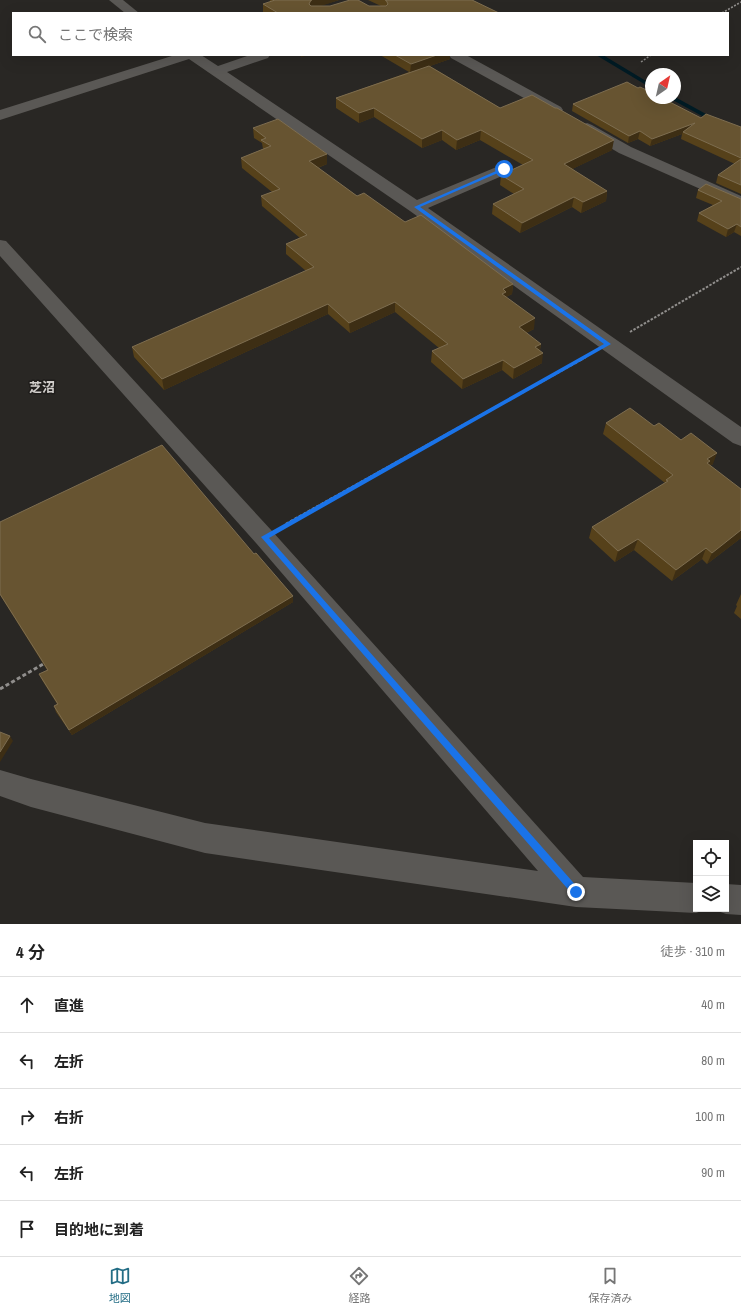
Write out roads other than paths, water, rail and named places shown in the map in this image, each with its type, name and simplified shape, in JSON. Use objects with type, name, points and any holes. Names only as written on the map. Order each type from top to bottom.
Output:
[{"type":"street","points":[[115,0],[132,12]]},
{"type":"street","points":[[0,116],[186,56]]},
{"type":"street","points":[[194,56],[218,71],[416,207],[741,438]]},
{"type":"street","points":[[218,71],[260,56]]},
{"type":"street","points":[[458,56],[624,150],[741,202]]},
{"type":"street","points":[[416,207],[504,169]]},
{"type":"street","points":[[0,245],[264,537],[576,892]]},
{"type":"street","points":[[0,783],[31,793],[205,838],[576,892],[693,898]]},
{"type":"street","points":[[729,899],[741,900]]},
{"type":"waterway","points":[[601,56],[645,82]]},
{"type":"waterway","points":[[681,103],[715,121]]},
{"type":"district","name":"芝沼","points":[[42,387]]}]
